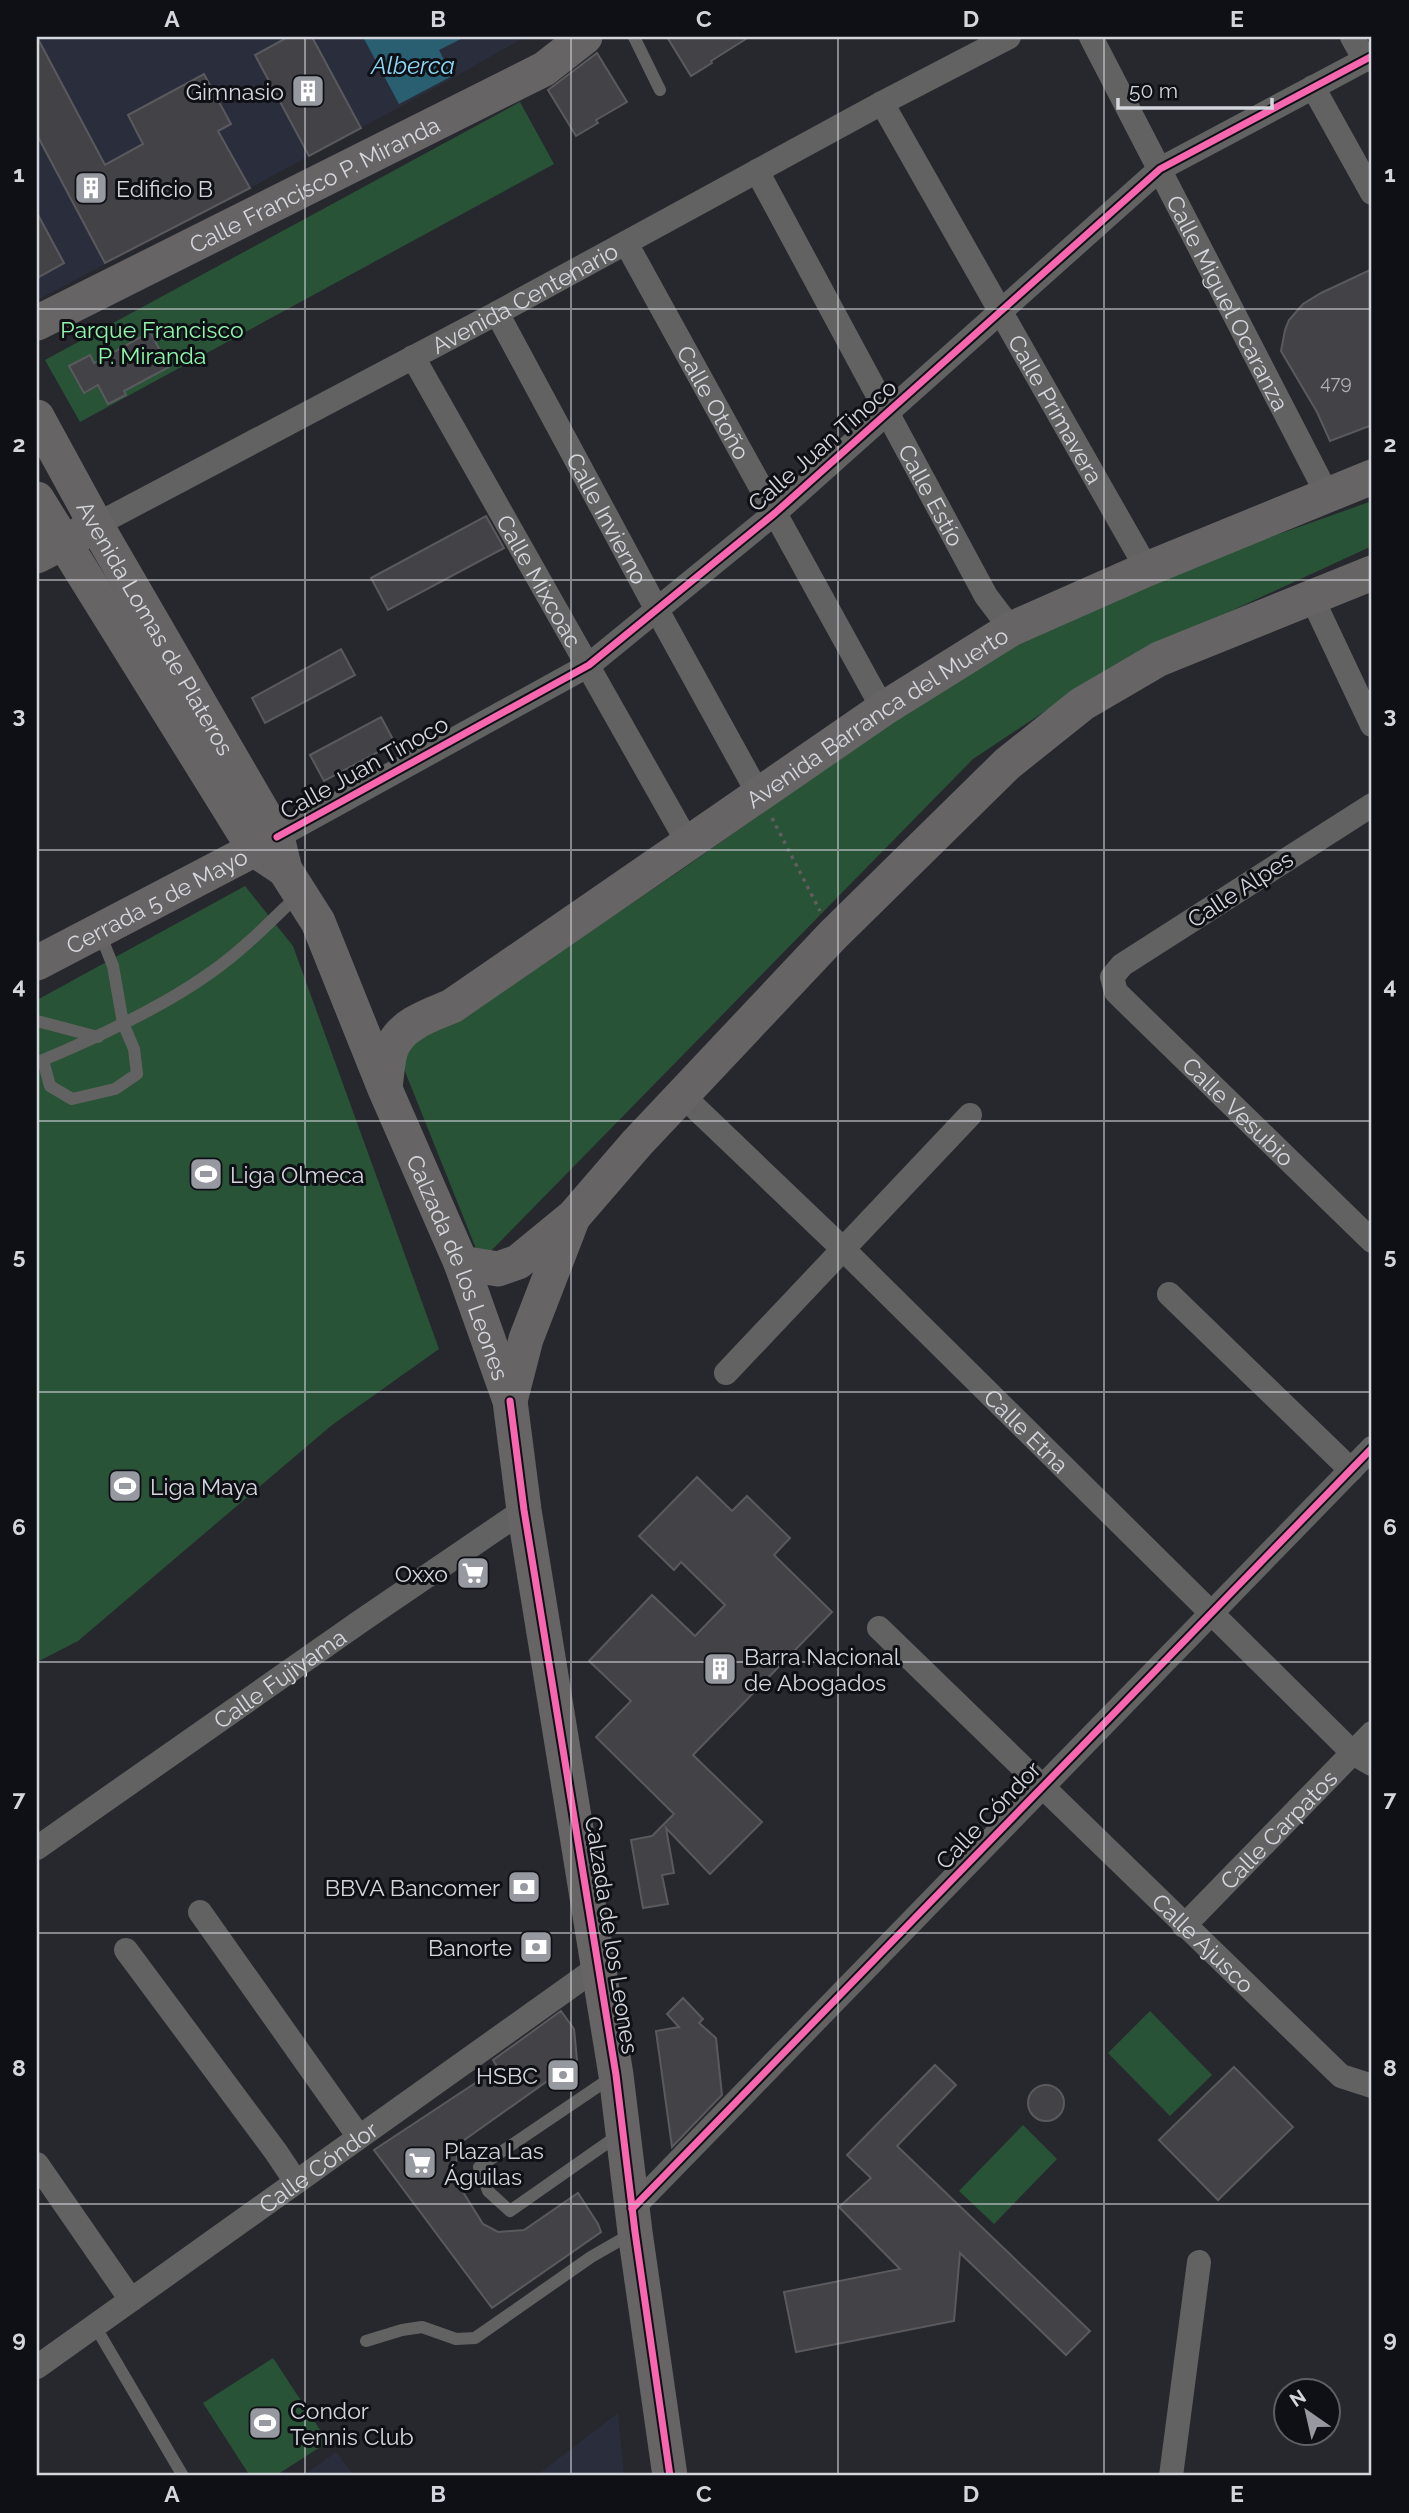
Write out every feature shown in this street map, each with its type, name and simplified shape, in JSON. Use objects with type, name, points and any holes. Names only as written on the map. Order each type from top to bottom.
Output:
[{"type":"main road","name":"Calle Francisco P. Miranda","points":[[37,323],[544,69],[585,37]]},
{"type":"main road","name":"Avenida Lomas de Plateros","points":[[37,417],[279,862]]},
{"type":"main road","name":"Avenida Barranca del Muerto","points":[[385,1089],[392,1046],[415,1022],[452,1006],[883,709],[1011,629],[1147,569],[1372,477]]},
{"type":"main road","name":"Avenida Lomas de Plateros","points":[[37,499],[51,549],[279,862]]},
{"type":"main road","name":"Avenida Centenario","points":[[51,549],[96,525]]},
{"type":"main road","points":[[461,1263],[498,1269],[518,1262],[574,1216],[682,1095],[833,935],[1007,764],[1082,704],[1159,659],[1372,573]]},
{"type":"main road","name":"Cerrada 5 de Mayo","points":[[37,963],[99,931],[279,862]]},
{"type":"main road","name":"Calzada de los Leones","points":[[279,862],[318,922],[385,1089],[461,1263],[510,1401],[524,1510],[616,2075],[670,2476]]},
{"type":"main road","points":[[348,995],[381,1013],[415,1022]]},
{"type":"main road","points":[[510,1401],[526,1339],[574,1216]]},
{"type":"street","name":"Avenida Centenario","points":[[96,525],[1009,37]]},
{"type":"street","name":"Calle Miguel Ocaranza","points":[[1091,37],[1327,494]]},
{"type":"street","name":"Calle Juan Tinoco","points":[[279,862],[589,666],[775,513],[1160,169],[1368,58],[1352,37]]},
{"type":"street","points":[[1313,87],[1372,193]]},
{"type":"street","name":"Calle Primavera","points":[[882,103],[1147,569]]},
{"type":"street","name":"Calle Estío","points":[[757,171],[986,596],[1011,629]]},
{"type":"street","name":"Calle Otoño","points":[[626,243],[883,709]]},
{"type":"street","name":"Calle Invierno","points":[[497,313],[656,610],[759,795]]},
{"type":"street","name":"Calle Mixcoac","points":[[413,357],[688,843]]},
{"type":"street","points":[[1312,598],[1372,725]]},
{"type":"street","name":"Calle Alpes","points":[[1112,978],[1122,965],[1372,805]]},
{"type":"street","name":"Calle Vesubio","points":[[1112,978],[1116,992],[1372,1241]]},
{"type":"street","name":"Calle Etna","points":[[682,1095],[843,1249],[1363,1759]]},
{"type":"street","points":[[726,1373],[970,1115]]},
{"type":"street","points":[[1169,1294],[1351,1470]]},
{"type":"street","name":"Calle Cóndor","points":[[634,2221],[1044,1786],[1372,1448]]},
{"type":"street","name":"Calle Fujiyama","points":[[37,1848],[524,1510]]},
{"type":"street","name":"Calle Ajusco","points":[[879,1628],[1341,2076],[1372,2085]]},
{"type":"street","name":"Calle Carpatos","points":[[1184,1926],[1363,1759],[1372,1733]]},
{"type":"street","points":[[200,1913],[359,2137]]},
{"type":"street","points":[[126,1950],[296,2182]]},
{"type":"street","name":"Calle Cóndor","points":[[37,2367],[598,1967]]},
{"type":"street","points":[[37,2164],[131,2300]]},
{"type":"street","points":[[1171,2476],[1199,2262]]},
{"type":"lane","points":[[634,37],[660,90]]},
{"type":"lane","points":[[99,931],[113,966],[123,1023],[134,1049],[137,1074],[115,1088],[72,1099],[50,1086],[43,1060],[99,1037],[123,1023],[209,974],[260,932],[279,862]]},
{"type":"lane","points":[[37,1021],[99,1037]]},
{"type":"lane","points":[[616,2075],[479,2166],[488,2192],[510,2211],[622,2133]]},
{"type":"lane","points":[[366,2341],[422,2327],[456,2339],[475,2338],[591,2257],[634,2221]]},
{"type":"lane","points":[[95,2326],[183,2476]]},
{"type":"path","points":[[759,795],[833,935]]},
{"type":"shaded area","points":[[37,37],[525,37],[250,188],[37,300]]},
{"type":"shaded area","points":[[618,2413],[624,2476],[536,2476]]},
{"type":"shaded area","points":[[336,2452],[354,2476],[303,2476]]},
{"type":"green space","name":"Parque Francisco P. Miranda","points":[[520,102],[554,164],[80,422],[45,360]]},
{"type":"green space","points":[[1372,501],[1372,546],[1116,664],[973,759],[481,1261],[396,1049],[455,1023],[684,868],[988,655],[1150,580]]},
{"type":"green space","name":"Liga Olmeca","points":[[245,886],[293,946],[439,1349],[332,1425],[78,1641],[37,1662],[37,1000]]},
{"type":"green space","points":[[1150,2011],[1212,2075],[1170,2116],[1108,2053]]},
{"type":"green space","points":[[1023,2125],[1057,2159],[994,2224],[959,2191]]},
{"type":"green space","name":"Condor Tennis Club","points":[[273,2358],[328,2442],[275,2476],[250,2476],[203,2403]]},
{"type":"water","name":"Alberca","points":[[363,37],[465,37],[439,50],[452,76],[399,104]]},
{"type":"building","points":[[37,37],[105,165],[143,144],[128,115],[204,74],[231,124],[218,131],[250,188],[105,263],[37,135]]},
{"type":"building","name":"Gimnasio","points":[[288,37],[312,37],[361,128],[309,156],[255,55]]},
{"type":"building","points":[[667,37],[749,37],[691,76]]},
{"type":"building","points":[[597,53],[627,102],[596,120],[598,123],[576,136],[548,90]]},
{"type":"building","points":[[37,213],[64,263],[37,278]]},
{"type":"building","points":[[1372,269],[1372,425],[1330,441],[1317,412],[1281,351],[1285,330],[1289,320],[1303,304]]},
{"type":"building","points":[[150,332],[169,367],[124,391],[126,395],[108,404],[98,385],[84,393],[69,366],[90,355],[94,363]]},
{"type":"building","points":[[486,516],[504,548],[388,610],[371,578]]},
{"type":"building","points":[[341,649],[355,675],[265,723],[252,698]]},
{"type":"building","points":[[381,717],[395,743],[324,781],[310,755]]},
{"type":"building","points":[[697,1477],[732,1511],[747,1496],[790,1538],[774,1555],[832,1612],[693,1755],[762,1822],[710,1874],[666,1828],[674,1873],[662,1875],[668,1904],[643,1908],[631,1840],[652,1836],[674,1814],[596,1737],[631,1701],[589,1661],[652,1595],[695,1636],[725,1605],[681,1562],[674,1570],[639,1536]]},
{"type":"building","points":[[683,1998],[703,2019],[699,2023],[716,2038],[722,2095],[672,2147],[656,2031],[679,2027],[667,2014]]},
{"type":"building","name":"Plaza Las Águilas","points":[[561,2011],[574,2029],[577,2060],[460,2143],[453,2176],[483,2224],[498,2232],[524,2230],[578,2193],[601,2232],[492,2308],[374,2150],[498,2068],[493,2060]]},
{"type":"building","points":[[935,2065],[956,2085],[897,2146],[1090,2331],[1066,2355],[960,2253],[954,2321],[796,2352],[784,2292],[900,2269],[839,2207],[871,2178],[847,2155]]},
{"type":"building","points":[[1234,2067],[1293,2127],[1218,2200],[1159,2140]]},
{"type":"building","points":[[1046,2085],[1059,2090],[1064,2103],[1059,2116],[1046,2121],[1033,2116],[1028,2103],[1033,2090]]},
{"type":"cycle path","points":[[277,837],[589,665],[775,513],[1160,169],[1372,56]]},
{"type":"cycle path","points":[[510,1401],[524,1510],[616,2075],[635,2232],[670,2476]]},
{"type":"cycle path","points":[[632,2209],[1372,1448]]},
{"type":"place","name":"Gimnasio","points":[[308,91]]},
{"type":"place","name":"Edificio B","points":[[91,188]]},
{"type":"place","name":"Liga Olmeca","points":[[206,1174]]},
{"type":"place","name":"Liga Maya","points":[[125,1486]]},
{"type":"place","name":"Oxxo","points":[[473,1573]]},
{"type":"place","name":"Barra Nacional de Abogados","points":[[720,1669]]},
{"type":"place","name":"BBVA Bancomer","points":[[524,1887]]},
{"type":"place","name":"Banorte","points":[[536,1947]]},
{"type":"place","name":"HSBC","points":[[563,2075]]},
{"type":"place","name":"Plaza Las Águilas","points":[[420,2163]]},
{"type":"place","name":"Condor Tennis Club","points":[[265,2423]]}]
